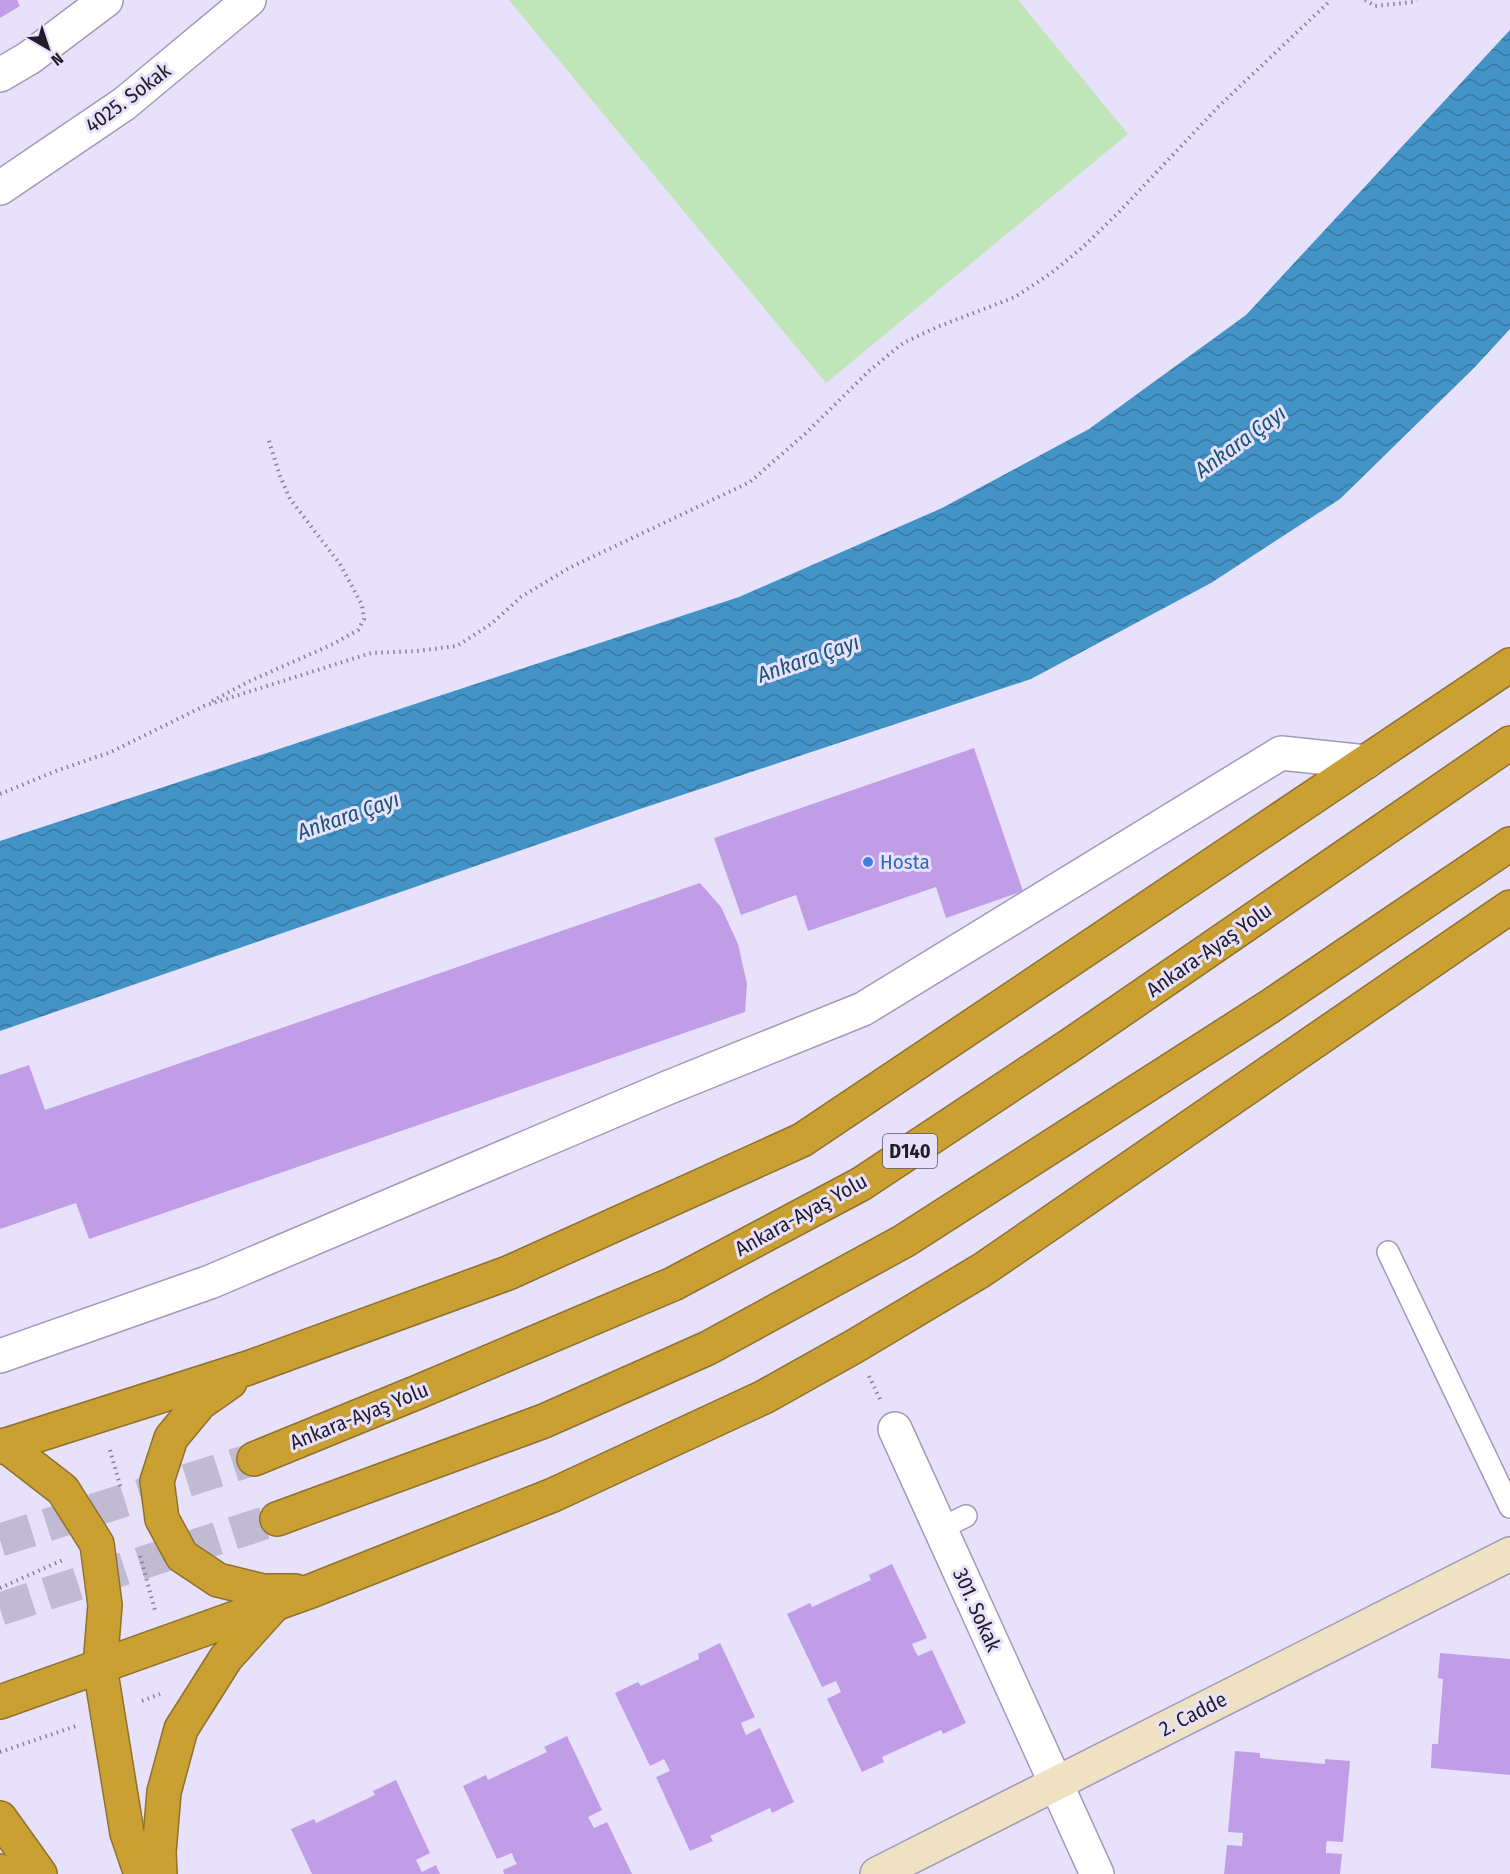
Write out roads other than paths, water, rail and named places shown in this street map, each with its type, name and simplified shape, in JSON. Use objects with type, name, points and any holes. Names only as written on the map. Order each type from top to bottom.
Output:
[{"type":"highway","points":[[2,1443],[248,1368],[508,1273],[802,1140],[1510,665]]},
{"type":"highway","name":"Ankara-Ayaş Yolu","points":[[254,1459],[673,1284],[861,1184],[1082,1037],[1510,743]]},
{"type":"highway","points":[[277,1519],[544,1421],[708,1348],[904,1241],[1269,1006],[1510,844]]},
{"type":"highway","points":[[0,1702],[311,1591],[553,1495],[764,1396],[855,1346],[982,1270],[1510,906]]},
{"type":"highway","points":[[248,1368],[200,1403],[171,1438],[157,1481],[162,1519],[182,1556],[218,1580],[263,1591],[311,1591]]},
{"type":"highway","points":[[2,1443],[63,1490],[97,1544],[105,1605],[100,1667],[127,1833],[141,1874]]},
{"type":"highway","points":[[160,1874],[159,1852],[164,1792],[181,1730],[226,1658],[275,1604]]},
{"type":"highway","points":[[0,1818],[40,1874]]},
{"type":"highway","points":[[0,1871],[4,1874]]},
{"type":"street","points":[[0,75],[29,58],[106,0]]},
{"type":"street","name":"4025. Sokak","points":[[0,188],[124,105],[249,0]]},
{"type":"street","points":[[0,1356],[210,1282],[667,1088],[863,1009],[1281,753],[1366,762]]},
{"type":"street","name":"301. Sokak","points":[[895,1429],[953,1523],[1056,1783],[1096,1874]]},
{"type":"street","name":"2. Cadde","points":[[877,1874],[1510,1554]]},
{"type":"lane","points":[[1388,1252],[1510,1507]]},
{"type":"water","name":"Ankara Çayı","points":[[1510,30],[1510,329],[1474,368],[1340,499],[1211,583],[1031,679],[637,810],[0,1031],[0,841],[739,597],[942,508],[1089,429],[1246,315]]},
{"type":"tunnel","points":[[0,1540],[254,1459]]},
{"type":"tunnel","points":[[0,1609],[277,1519]]},
{"type":"place","name":"Hosta","points":[[868,862]]}]
